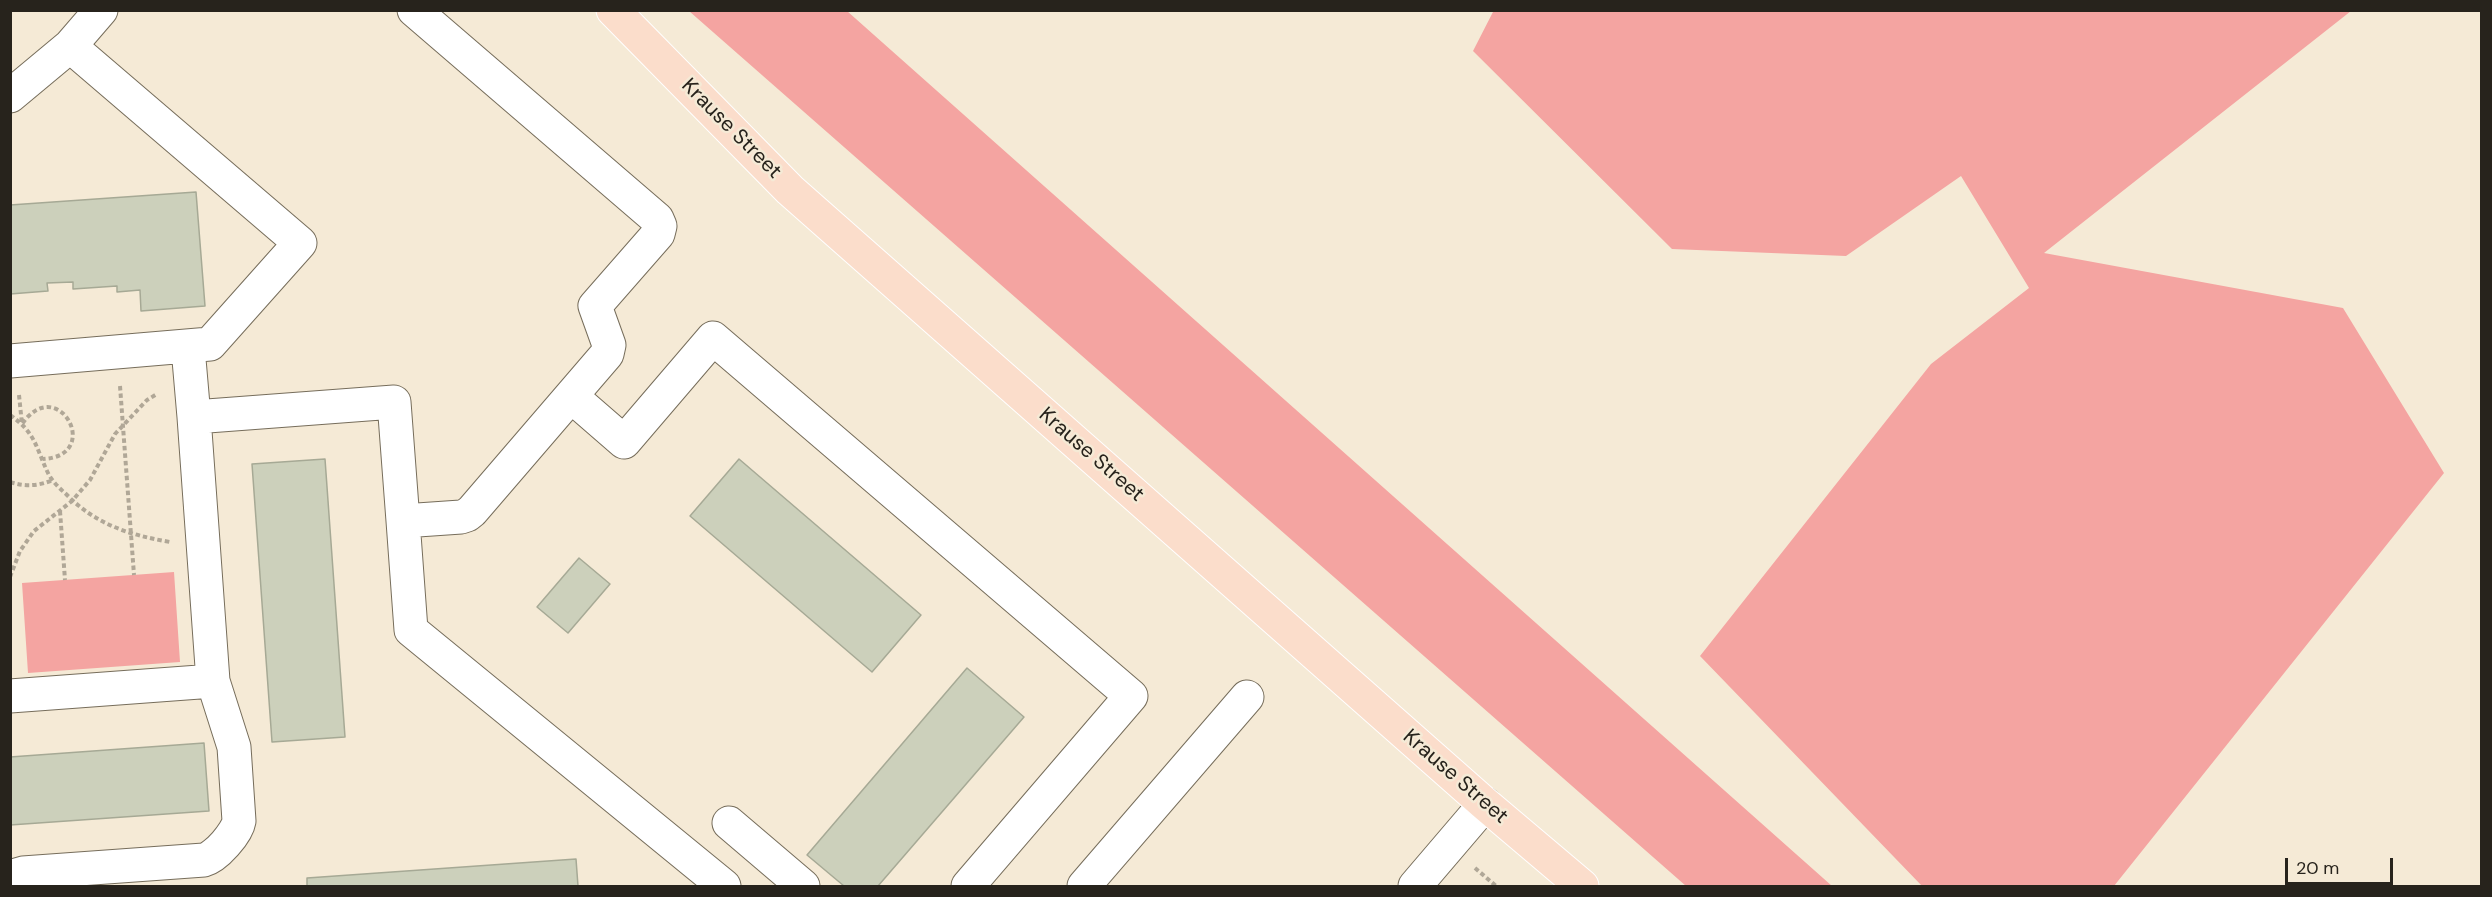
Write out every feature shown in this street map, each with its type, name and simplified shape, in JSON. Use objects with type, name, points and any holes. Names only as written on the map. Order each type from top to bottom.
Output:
[{"type":"main road","name":"Krause Street","points":[[613,10],[790,190],[1485,804],[1582,886]]},
{"type":"street","points":[[10,96],[70,46],[101,10]]},
{"type":"street","points":[[403,520],[467,515],[609,350],[595,306],[658,234],[660,226],[657,219],[414,10]]},
{"type":"street","points":[[18,360],[188,348],[210,344],[216,340],[300,243],[70,46]]},
{"type":"street","points":[[571,396],[624,442],[713,338],[1131,696],[968,886]]},
{"type":"street","points":[[10,880],[15,875],[23,873],[204,860],[213,855],[236,829],[239,821],[234,747],[213,681],[188,348]]},
{"type":"street","points":[[194,417],[394,402],[411,630],[711,883]]},
{"type":"street","points":[[10,696],[213,681]]},
{"type":"street","points":[[1084,886],[1246,696]]},
{"type":"street","points":[[1415,886],[1485,804]]},
{"type":"street","points":[[729,823],[803,886]]},
{"type":"path","points":[[118,353],[134,575]]},
{"type":"path","points":[[18,360],[18,404],[22,424]]},
{"type":"path","points":[[10,577],[20,551],[34,531],[72,501],[90,480],[115,434],[123,424],[147,400],[161,391],[190,381]]},
{"type":"path","points":[[22,424],[29,414],[39,408],[50,407],[69,418],[73,428],[73,438],[69,447],[63,455],[53,459],[43,459]]},
{"type":"path","points":[[10,416],[22,424],[38,446],[53,480],[89,516],[131,534],[179,544],[203,546]]},
{"type":"path","points":[[10,482],[26,486],[40,486],[53,480]]},
{"type":"path","points":[[60,511],[65,580]]},
{"type":"shaded area","points":[[1494,10],[2351,11],[2044,253],[2343,308],[2444,473],[2114,886],[1922,886],[1700,656],[1931,364],[2029,288],[1961,176],[1846,256],[1672,249],[1473,51]]},
{"type":"shaded area","points":[[689,11],[847,11],[1832,886],[1686,886]]},
{"type":"shaded area","points":[[174,572],[180,662],[28,673],[22,583]]},
{"type":"building","points":[[196,192],[205,306],[141,311],[140,290],[117,292],[117,286],[73,289],[73,282],[47,283],[48,291],[10,294],[10,205]]},
{"type":"building","points":[[325,459],[345,737],[272,742],[252,464]]},
{"type":"building","points":[[739,459],[921,615],[872,672],[690,516]]},
{"type":"building","points":[[579,558],[610,584],[568,633],[537,607]]},
{"type":"building","points":[[967,668],[1024,717],[878,886],[844,886],[807,855]]},
{"type":"building","points":[[204,743],[209,811],[10,825],[10,757]]},
{"type":"building","points":[[576,859],[578,886],[307,886],[307,878]]}]
